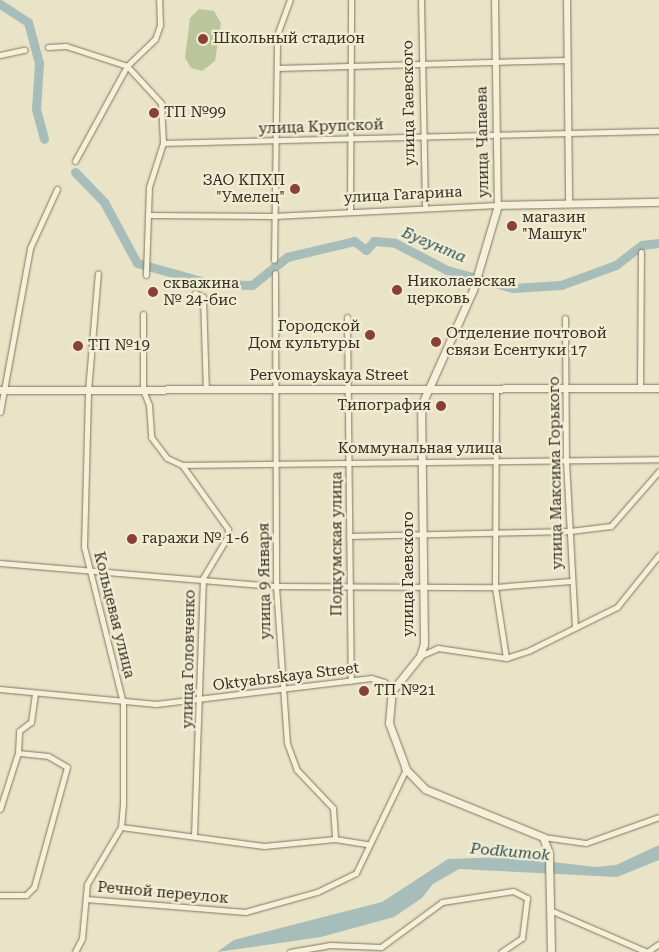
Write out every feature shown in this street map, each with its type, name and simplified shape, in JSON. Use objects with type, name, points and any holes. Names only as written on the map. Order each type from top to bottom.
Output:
[{"type":"main road","name":"улица Гагарина","points":[[498,205],[659,202]]},
{"type":"main road","name":"улица Чапаева","points":[[427,389],[474,290],[498,205]]},
{"type":"main road","name":"Pervomayskaya Street","points":[[1,390],[566,390],[659,388]]},
{"type":"main road","name":"улица Гаевского","points":[[392,691],[420,656],[423,587],[421,406],[427,389]]},
{"type":"main road","points":[[392,691],[390,723],[406,769],[443,799],[543,837],[549,853],[550,952]]},
{"type":"street","points":[[75,161],[127,66],[155,39],[160,25],[159,0]]},
{"type":"street","points":[[274,260],[272,216],[276,140],[277,35],[290,0]]},
{"type":"street","points":[[350,212],[348,65],[351,0]]},
{"type":"street","name":"улица Гаевского","points":[[421,0],[425,205]]},
{"type":"street","name":"улица Чапаева","points":[[495,0],[494,61],[498,205]]},
{"type":"street","points":[[567,0],[567,130],[570,203]]},
{"type":"street","points":[[48,47],[66,46],[127,66],[161,103],[163,143],[149,186],[146,276]]},
{"type":"street","points":[[0,55],[24,50]]},
{"type":"street","points":[[277,68],[567,60]]},
{"type":"street","name":"улица Крупской","points":[[163,143],[349,139],[567,130],[659,130]]},
{"type":"street","points":[[0,412],[1,390],[30,248],[57,189]]},
{"type":"street","name":"улица Гагарина","points":[[149,215],[272,216],[350,212],[425,205],[498,205]]},
{"type":"street","points":[[640,388],[641,252]]},
{"type":"street","name":"Кольцевая улица","points":[[75,952],[82,938],[87,884],[121,827],[123,703],[84,547],[88,391],[98,273]]},
{"type":"street","name":"улица 9 Января","points":[[275,273],[277,390],[276,586],[280,691],[289,753],[306,782],[333,808],[335,839]]},
{"type":"street","points":[[195,293],[203,297],[206,390]]},
{"type":"street","name":"улица Головченко","points":[[143,314],[143,390],[150,405],[151,437],[167,458],[182,465],[228,529],[203,578],[202,700],[194,834]]},
{"type":"street","name":"Подкумская улица","points":[[347,317],[350,389],[349,587],[351,681]]},
{"type":"street","name":"улица Максима Горького","points":[[565,318],[566,461],[575,628]]},
{"type":"street","points":[[496,390],[494,534],[496,587],[506,658]]},
{"type":"street","name":"Коммунальная улица","points":[[182,465],[659,459]]},
{"type":"street","points":[[349,536],[423,532],[494,534],[570,532],[611,526],[659,471]]},
{"type":"street","points":[[420,656],[438,648],[506,658],[575,628],[617,607],[659,555]]},
{"type":"street","points":[[0,563],[88,567],[276,586],[496,587],[571,581]]},
{"type":"street","name":"Oktyabrskaya Street","points":[[0,688],[123,703],[202,700],[351,681],[384,682],[392,691]]},
{"type":"street","points":[[0,809],[2,796],[18,753],[19,731],[31,722],[35,693]]},
{"type":"street","points":[[0,895],[26,895],[34,887],[67,767],[48,756],[18,753]]},
{"type":"street","name":"Речной переулок","points":[[86,899],[245,912],[317,892],[356,873],[368,844],[406,769]]},
{"type":"street","points":[[543,837],[586,843],[659,817]]},
{"type":"street","points":[[121,827],[194,834],[264,846],[335,839],[368,844]]},
{"type":"street","points":[[290,952],[330,945],[363,949],[381,947],[442,902],[513,891],[527,898],[522,938],[501,952]]},
{"type":"street","points":[[550,910],[647,952],[659,944]]},
{"type":"green space","name":"Школьный стадион","points":[[199,9],[214,11],[221,23],[215,61],[202,71],[191,68],[185,58],[190,18]]},
{"type":"water","points":[[659,845],[659,860],[617,877],[459,869],[433,884],[422,898],[394,917],[321,937],[217,952],[234,940],[382,902],[448,859],[507,857],[596,867],[616,865]]},
{"type":"waterway","name":"Бугунта","points":[[0,4],[28,22],[39,63],[36,109],[44,139]]},
{"type":"waterway","name":"Бугунта","points":[[75,172],[104,202],[137,263],[212,284],[252,285],[287,257],[354,241],[366,250],[374,241],[395,243],[447,270],[513,288],[561,285],[616,265],[642,245],[659,243]]},
{"type":"place","name":"Школьный стадион","points":[[203,39]]},
{"type":"place","name":"ТП №99","points":[[154,113]]},
{"type":"place","name":"ЗАО КПХП \"Умелец\"","points":[[295,189]]},
{"type":"place","name":"магазин \"Машук\"","points":[[512,226]]},
{"type":"place","name":"Николаевская церковь","points":[[397,290]]},
{"type":"place","name":"скважина № 24-бис","points":[[153,292]]},
{"type":"place","name":"Городской Дом культуры","points":[[370,335]]},
{"type":"place","name":"Отделение почтовой связи Есентуки 17","points":[[436,342]]},
{"type":"place","name":"ТП №19","points":[[78,346]]},
{"type":"place","name":"Типография","points":[[441,406]]},
{"type":"place","name":"гаражи № 1-6","points":[[132,539]]},
{"type":"place","name":"ТП №21","points":[[364,691]]},
{"type":"water label","name":"Podkumok","points":[[510,852]]}]
